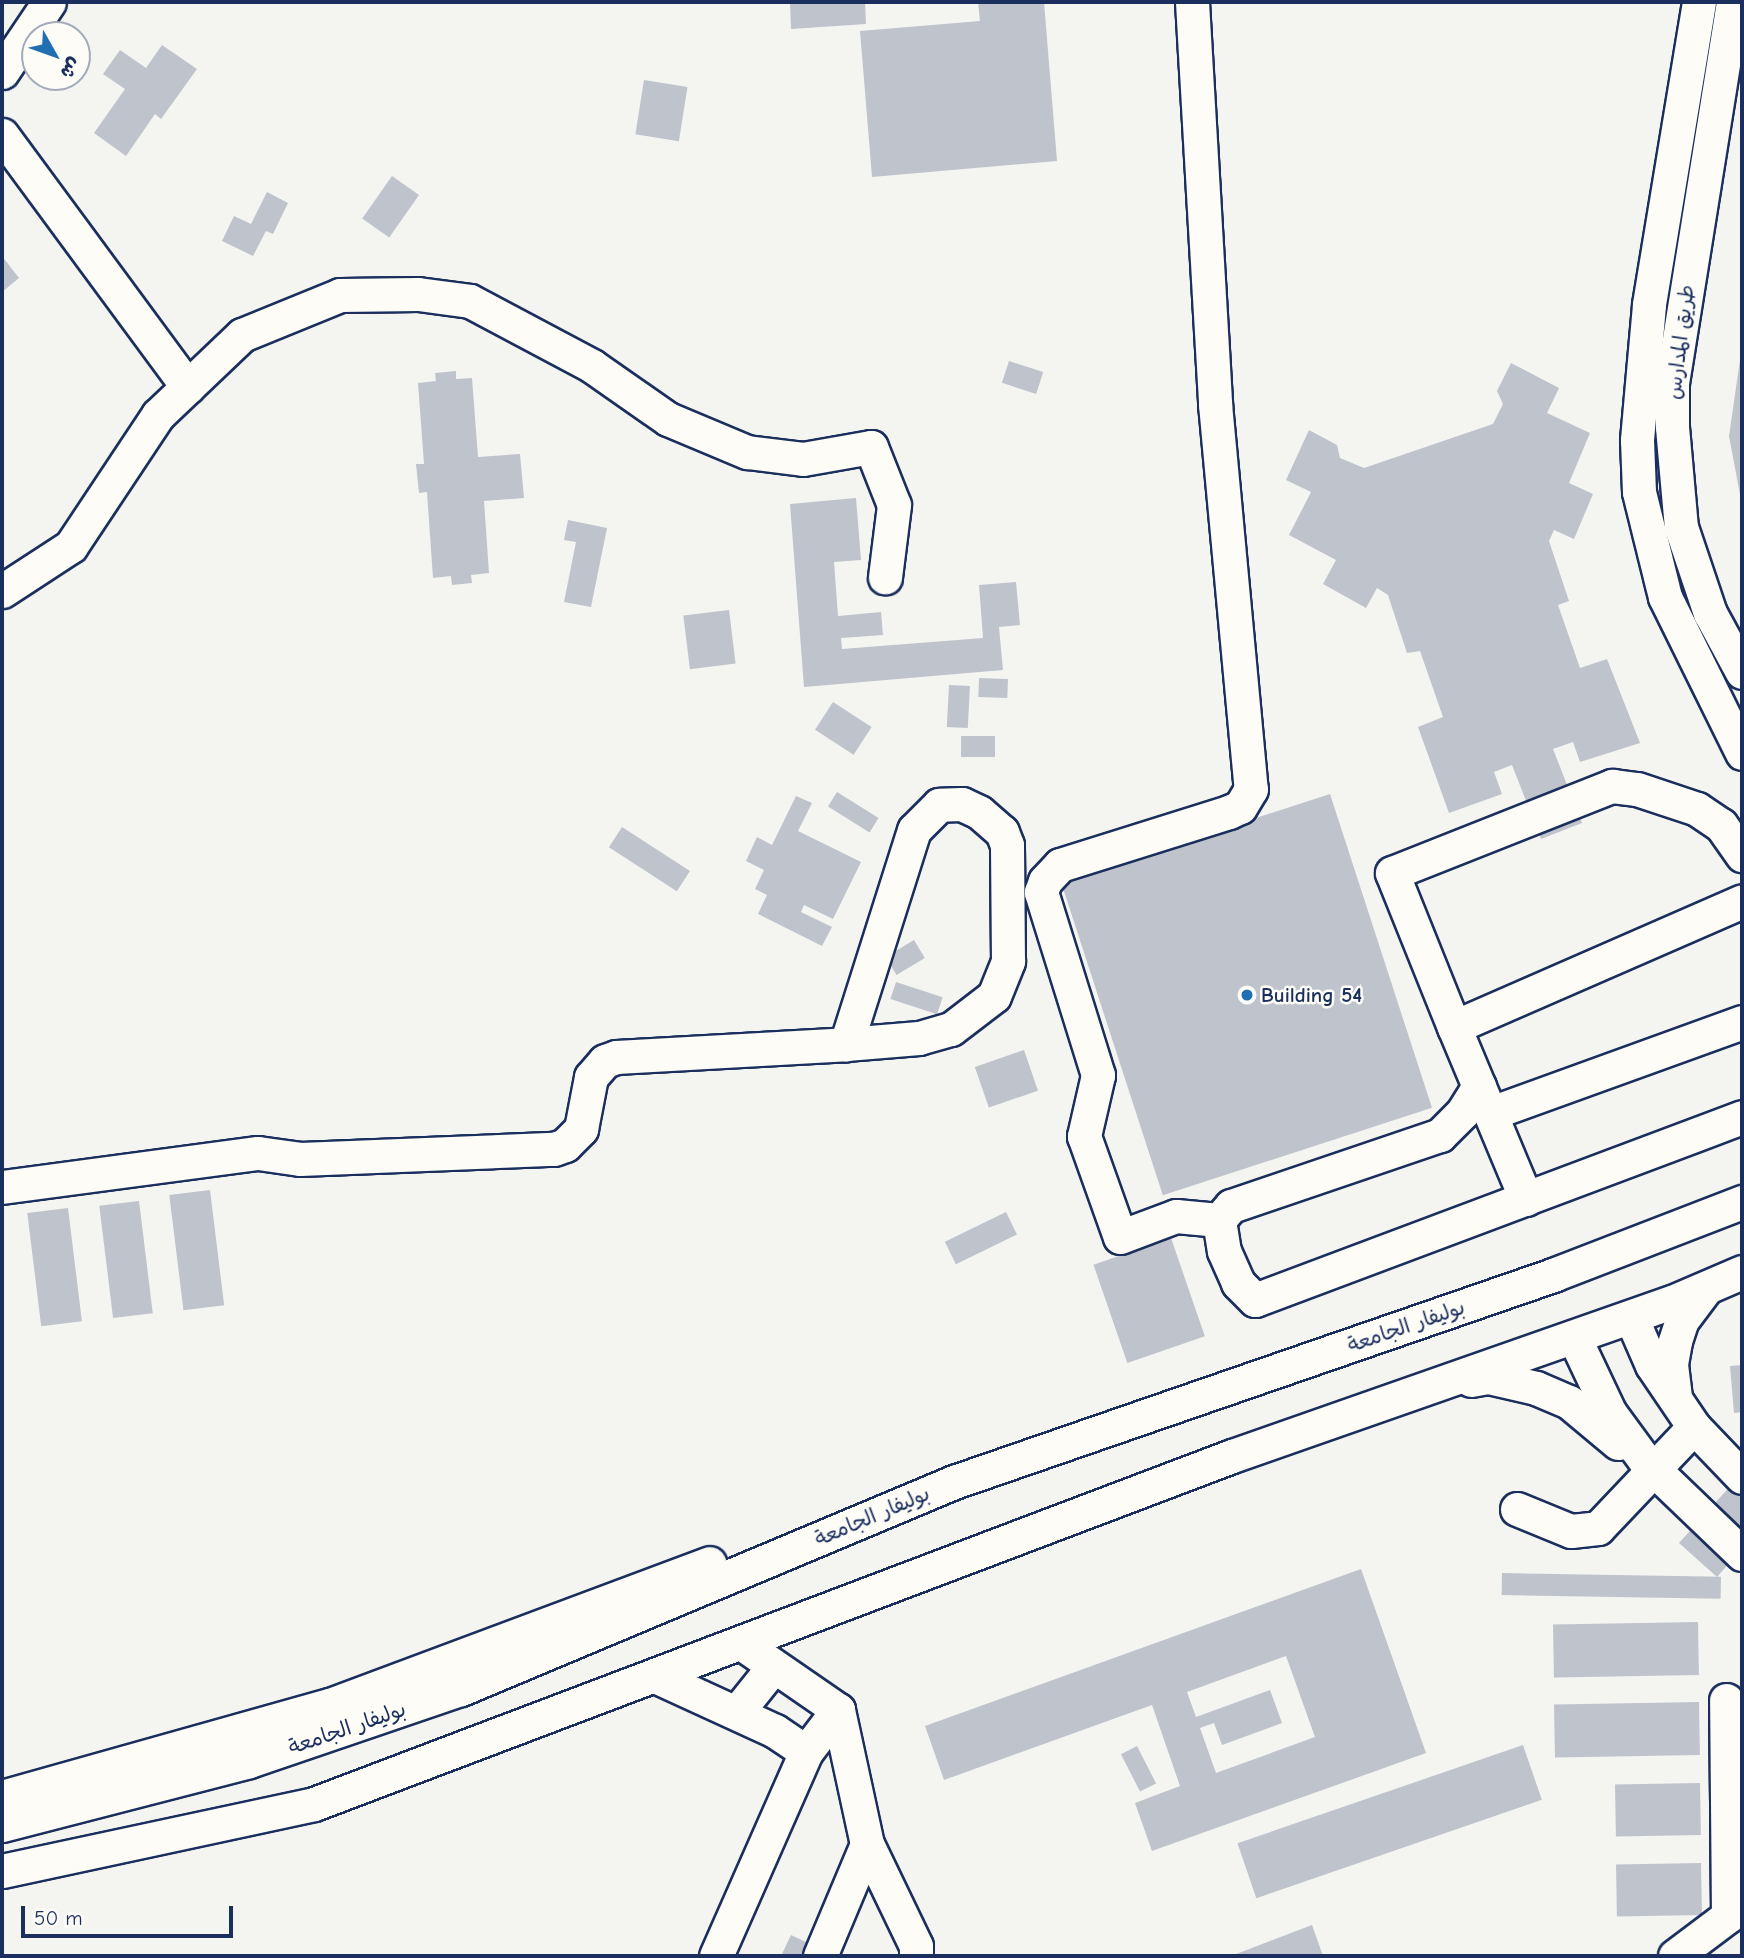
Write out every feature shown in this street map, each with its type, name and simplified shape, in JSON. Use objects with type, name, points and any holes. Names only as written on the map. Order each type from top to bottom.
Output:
[{"type":"street","points":[[2,72],[49,2]]},
{"type":"street","points":[[1192,2],[1214,404],[1251,789],[1240,807],[1229,812],[1060,865],[1041,892],[1098,1075],[1084,1136],[1120,1237],[1176,1216],[1219,1220]]},
{"type":"street","points":[[1699,2],[1648,305],[1637,440],[1639,492],[1665,597],[1742,753]]},
{"type":"street","name":"طريق المدارس","points":[[1733,2],[1672,382],[1672,427],[1681,527],[1710,613],[1742,673]]},
{"type":"street","points":[[2,135],[188,387]]},
{"type":"street","points":[[2,591],[71,546],[158,415],[242,335],[340,295],[418,294],[470,301],[592,366],[668,419],[747,452],[803,459],[871,447],[894,505],[885,577]]},
{"type":"street","points":[[1526,1199],[1392,873],[1612,786],[1637,789],[1732,819],[1742,855]]},
{"type":"street","points":[[2,1187],[258,1153],[300,1159],[554,1149],[581,1129],[591,1077],[605,1061],[846,1044],[919,1038],[951,1029],[976,1014],[1003,982],[1008,961],[1010,860],[1002,832],[979,811],[962,804],[939,805],[925,814],[914,830],[846,1044]]},
{"type":"street","points":[[1454,1027],[1742,901]]},
{"type":"street","points":[[1742,1022],[1485,1099],[1463,1112],[1440,1135],[1231,1206],[1219,1220],[1224,1251],[1238,1283],[1255,1300],[1742,1117]]},
{"type":"street","points":[[1710,1215],[1742,1190]]},
{"type":"street","name":"بوليفار الجامعة","points":[[2,1825],[249,1761],[461,1689],[954,1482],[1553,1275],[1742,1202]]},
{"type":"street","points":[[2,1871],[314,1804],[1232,1456],[1631,1317],[1742,1272]]},
{"type":"street","points":[[1675,1399],[1671,1364],[1675,1341],[1682,1320],[1704,1289]]},
{"type":"street","points":[[1631,1317],[1652,1365],[1694,1427],[1742,1477]]},
{"type":"street","points":[[1574,1337],[1609,1413],[1651,1466]]},
{"type":"street","points":[[1427,1388],[1488,1377],[1536,1388],[1569,1402],[1651,1466],[1742,1554]]},
{"type":"street","points":[[1517,1509],[1571,1531],[1598,1528],[1651,1466],[1694,1427]]},
{"type":"street","points":[[2,1797],[330,1705],[455,1661],[663,1578],[954,1482]]},
{"type":"street","points":[[741,1643],[772,1667],[838,1710],[867,1844],[916,1946],[916,1956]]},
{"type":"street","points":[[737,1712],[772,1667]]},
{"type":"street","points":[[655,1676],[737,1712],[806,1752]]},
{"type":"street","points":[[1675,1956],[1728,1916],[1726,1700]]},
{"type":"street","points":[[716,1956],[806,1752],[838,1710]]},
{"type":"street","points":[[820,1956],[867,1844]]},
{"type":"building","points":[[790,2],[865,2],[866,24],[791,29]]},
{"type":"building","points":[[978,2],[1044,2],[1057,161],[872,177],[860,31],[980,21]]},
{"type":"building","points":[[162,45],[197,69],[161,119],[155,114],[126,156],[94,133],[125,89],[103,74],[120,50],[146,68]]},
{"type":"building","points":[[644,80],[687,87],[679,141],[635,134]]},
{"type":"building","points":[[392,176],[419,195],[389,238],[362,219]]},
{"type":"building","points":[[267,192],[288,203],[273,234],[266,231],[253,256],[222,241],[234,216],[251,224]]},
{"type":"building","points":[[2,256],[19,278],[2,292]]},
{"type":"building","points":[[1742,353],[1741,500],[1729,436]]},
{"type":"building","points":[[1009,361],[1043,372],[1036,394],[1002,383]]},
{"type":"building","points":[[1511,363],[1559,388],[1547,413],[1590,433],[1569,483],[1593,494],[1574,539],[1554,530],[1549,541],[1569,601],[1558,605],[1580,668],[1607,659],[1640,743],[1580,762],[1573,742],[1553,749],[1582,823],[1541,839],[1512,765],[1494,772],[1502,794],[1449,813],[1418,727],[1443,717],[1420,651],[1407,653],[1388,595],[1377,588],[1366,608],[1323,584],[1336,560],[1289,535],[1311,492],[1286,480],[1309,430],[1337,445],[1340,458],[1364,468],[1493,424],[1503,404],[1497,391]]},
{"type":"building","points":[[456,371],[456,379],[472,378],[478,457],[520,454],[524,498],[484,501],[489,573],[471,575],[472,583],[452,585],[451,576],[433,578],[427,492],[419,493],[416,464],[424,464],[418,383],[436,381],[435,373]]},
{"type":"building","points":[[856,498],[861,560],[834,562],[838,616],[881,612],[883,635],[841,638],[842,649],[983,638],[979,585],[1016,582],[1020,625],[999,627],[1003,670],[804,687],[790,504]]},
{"type":"building","points":[[568,520],[607,528],[591,607],[564,602],[576,542],[564,540]]},
{"type":"building","points":[[729,610],[736,664],[690,669],[683,616]]},
{"type":"building","points":[[979,678],[1008,679],[1007,698],[978,697]]},
{"type":"building","points":[[949,685],[970,686],[968,728],[947,727]]},
{"type":"building","points":[[833,702],[872,727],[854,755],[815,730]]},
{"type":"building","points":[[961,736],[995,736],[995,757],[961,757]]},
{"type":"building","points":[[837,792],[879,818],[870,832],[828,806]]},
{"type":"building","name":"Building 54","points":[[1330,794],[1432,1108],[1163,1195],[1061,881]]},
{"type":"building","points":[[796,796],[812,803],[798,831],[861,862],[833,919],[804,905],[801,912],[832,927],[822,946],[758,914],[767,895],[755,889],[764,870],[746,861],[757,837],[772,845]]},
{"type":"building","points":[[622,827],[690,871],[677,891],[609,847]]},
{"type":"building","points":[[914,940],[925,958],[897,975],[886,957]]},
{"type":"building","points":[[896,982],[943,997],[937,1014],[890,999]]},
{"type":"building","points":[[1024,1050],[1038,1091],[989,1108],[975,1067]]},
{"type":"building","points":[[210,1190],[224,1305],[183,1310],[169,1195]]},
{"type":"building","points":[[139,1201],[153,1313],[113,1318],[99,1206]]},
{"type":"building","points":[[68,1208],[82,1321],[41,1326],[27,1213]]},
{"type":"building","points":[[1006,1212],[1017,1234],[956,1264],[945,1242]]},
{"type":"building","points":[[1171,1238],[1205,1336],[1127,1363],[1093,1265]]},
{"type":"building","points":[[1742,1365],[1742,1412],[1734,1413],[1730,1366]]},
{"type":"building","points":[[1742,1473],[1742,1548],[1717,1577],[1679,1543]]},
{"type":"building","points":[[1361,1569],[1426,1753],[1152,1851],[1135,1803],[1180,1786],[1152,1705],[944,1780],[925,1726]],"holes":[[[1286,1656],[1315,1737],[1216,1773],[1200,1728],[1214,1723],[1222,1745],[1282,1723],[1270,1690],[1196,1717],[1187,1692]]]},
{"type":"building","points":[[1502,1573],[1721,1577],[1721,1599],[1502,1595]]},
{"type":"building","points":[[1698,1622],[1699,1675],[1554,1678],[1553,1625]]},
{"type":"building","points":[[1699,1702],[1700,1755],[1555,1758],[1554,1705]]},
{"type":"building","points":[[1523,1745],[1542,1800],[1256,1898],[1237,1843]]},
{"type":"building","points":[[1137,1746],[1156,1783],[1140,1792],[1121,1754]]},
{"type":"building","points":[[1700,1783],[1701,1835],[1616,1836],[1615,1784]]},
{"type":"building","points":[[1701,1863],[1702,1915],[1617,1916],[1616,1864]]},
{"type":"building","points":[[1312,1925],[1323,1956],[1231,1956]]},
{"type":"building","points":[[791,1935],[808,1943],[802,1956],[781,1956]]},
{"type":"place","name":"Building 54","points":[[1247,995]]}]
